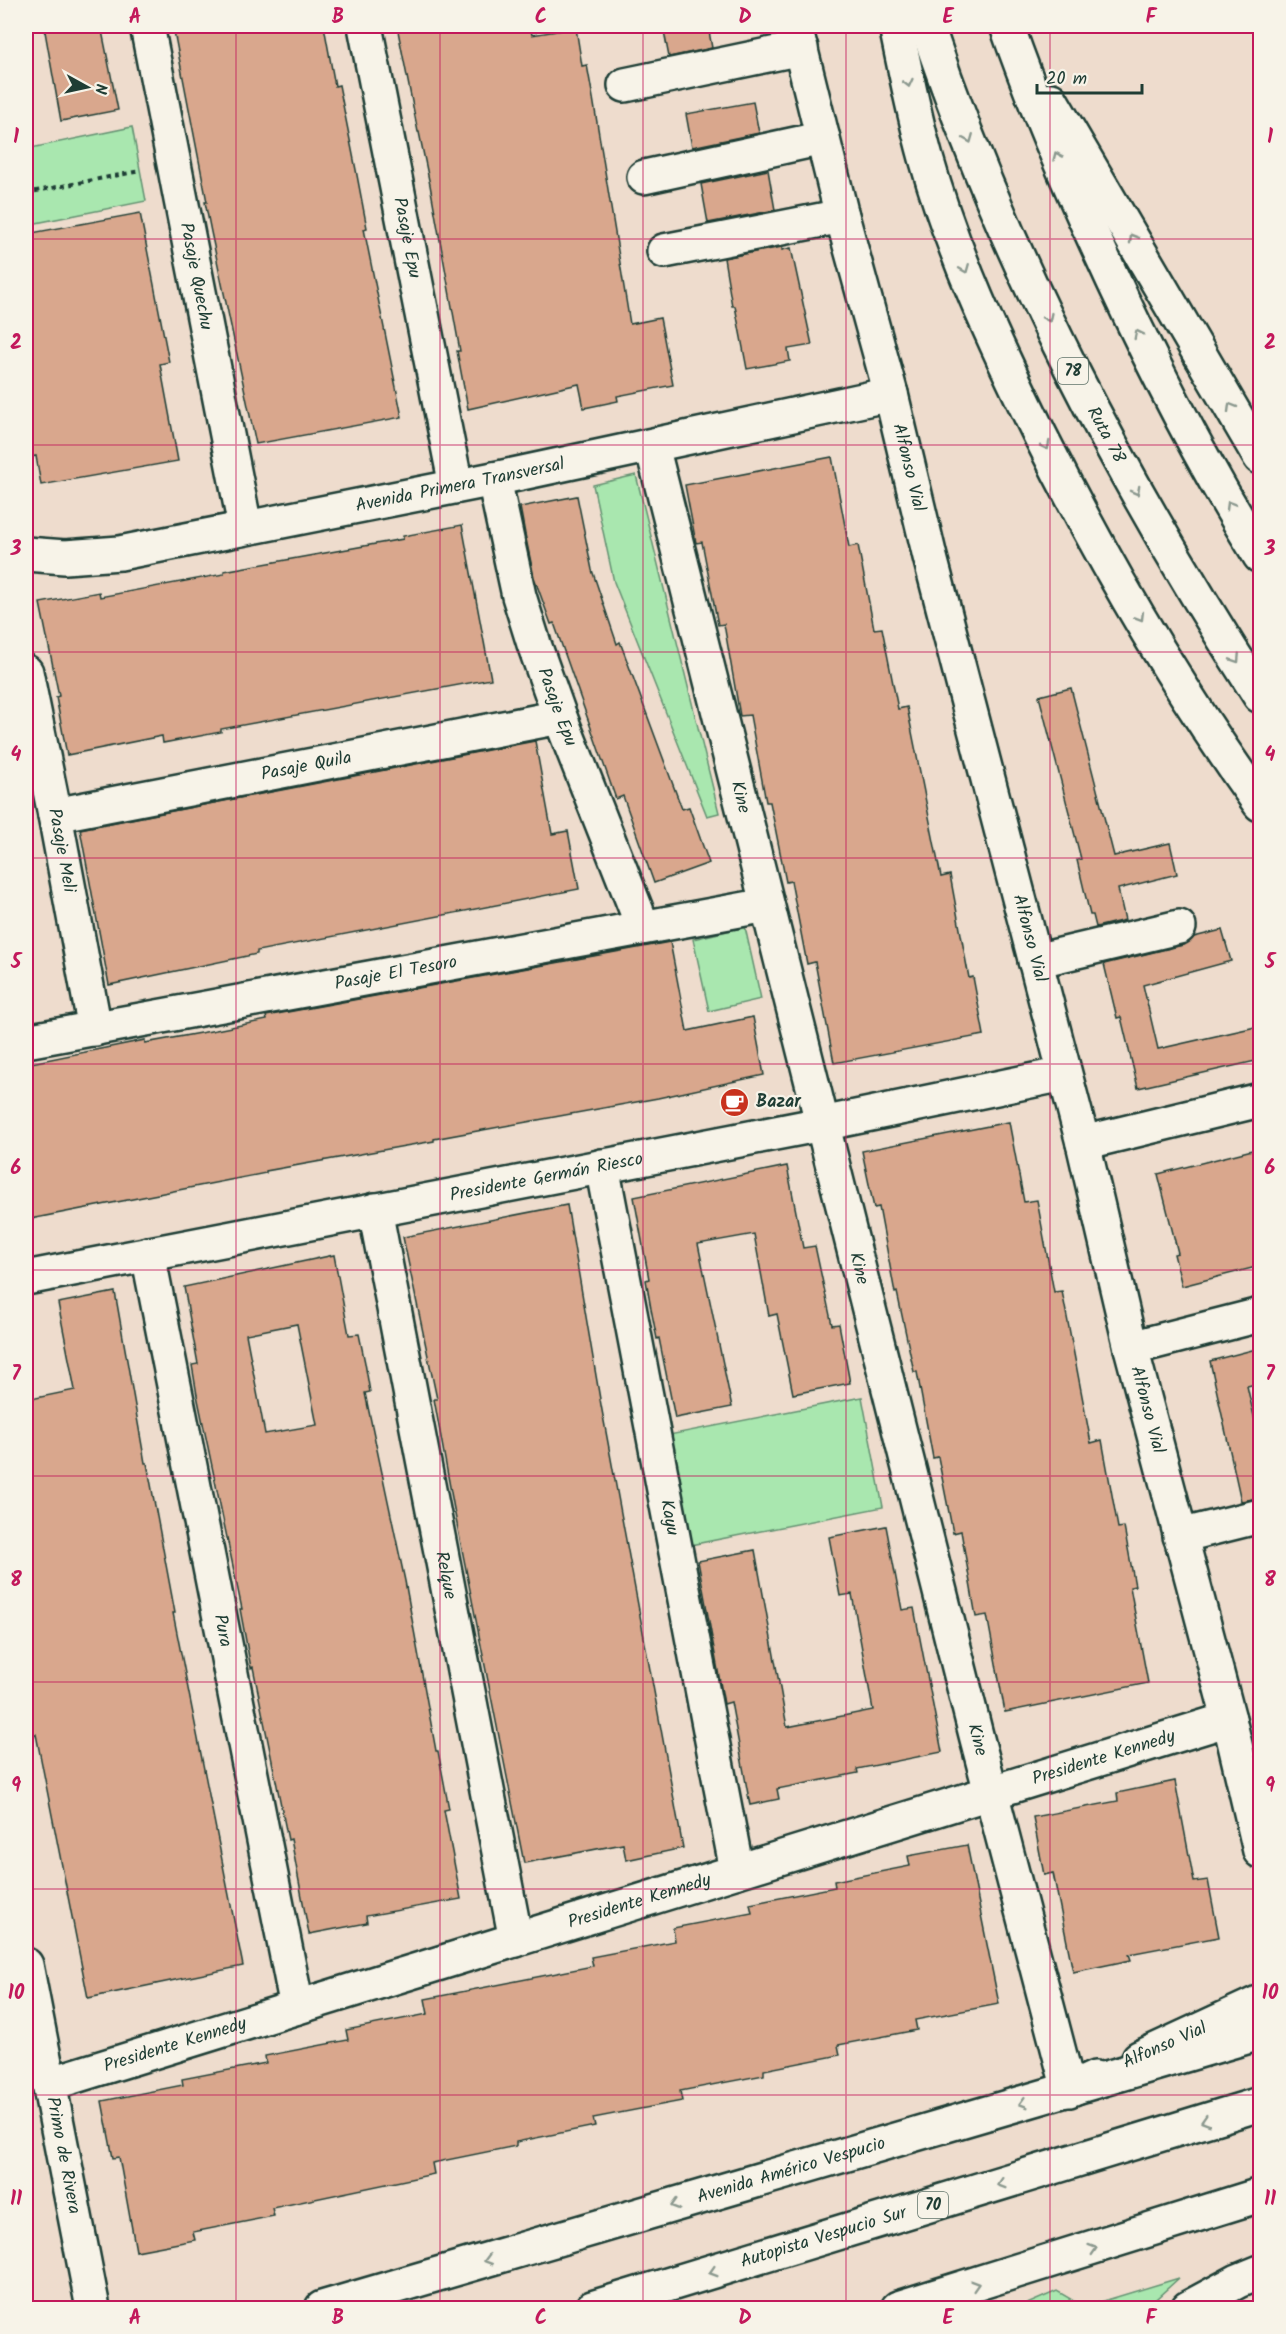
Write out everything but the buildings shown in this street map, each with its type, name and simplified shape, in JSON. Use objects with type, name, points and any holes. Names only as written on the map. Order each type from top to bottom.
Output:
[{"type":"main road","name":"Pasaje Quechu","points":[[147,26],[245,527]]},
{"type":"main road","name":"Pasaje Epu","points":[[365,26],[456,486]]},
{"type":"main road","points":[[896,26],[926,158],[949,228],[1015,385],[1095,542],[1193,704],[1260,804]]},
{"type":"main road","name":"Ruta 78","points":[[927,26],[976,158],[1070,366],[1167,547],[1260,696]]},
{"type":"main road","points":[[1008,29],[1090,164],[1260,457]]},
{"type":"main road","points":[[1008,29],[1051,142],[1123,302],[1180,417],[1260,556]]},
{"type":"main road","points":[[625,85],[798,37]]},
{"type":"main road","name":"Alfonso Vial","points":[[798,37],[842,216],[891,394],[930,557],[1083,1143],[1131,1348],[1229,1719],[1260,1851]]},
{"type":"main road","points":[[644,177],[823,138]]},
{"type":"main road","points":[[664,251],[842,216]]},
{"type":"main road","name":"Avenida Primera Transversal","points":[[26,554],[65,557],[94,556],[494,479],[891,394]]},
{"type":"main road","name":"Kine","points":[[652,446],[991,1792],[1069,2090]]},
{"type":"main road","name":"Pasaje Epu","points":[[494,479],[519,596],[560,717],[643,927]]},
{"type":"main road","name":"Pasaje Meli","points":[[26,672],[95,1029]]},
{"type":"main road","name":"Pasaje Quila","points":[[55,815],[560,717]]},
{"type":"main road","name":"Pasaje El Tesoro","points":[[26,1041],[767,905]]},
{"type":"main road","points":[[1035,961],[1179,927]]},
{"type":"main road","name":"Presidente Germán Riesco","points":[[26,1278],[822,1124],[1064,1074]]},
{"type":"main road","points":[[1083,1143],[1260,1100]]},
{"type":"main road","name":"Kayu","points":[[602,1166],[737,1871]]},
{"type":"main road","name":"Relque","points":[[375,1210],[516,1940]]},
{"type":"main road","name":"Pura","points":[[148,1254],[297,2007]]},
{"type":"main road","points":[[1131,1348],[1260,1315]]},
{"type":"main road","points":[[1180,1536],[1260,1516]]},
{"type":"main road","name":"Presidente Kennedy","points":[[49,2084],[1229,1719]]},
{"type":"main road","name":"Primo de Rivera","points":[[26,1972],[93,2308]]},
{"type":"main road","name":"Alfonso Vial","points":[[1069,2090],[1260,2002]]},
{"type":"main road","name":"Avenida Américo Vespucio","points":[[322,2308],[1260,2033]]},
{"type":"main road","name":"Autopista Vespucio Sur","points":[[593,2308],[1260,2104]]},
{"type":"main road","points":[[898,2308],[1260,2196]]},
{"type":"main road","points":[[1188,2308],[1260,2272]]},
{"type":"path","points":[[26,193],[174,164]]},
{"type":"green space","points":[[132,127],[146,201],[26,225],[26,149]]},
{"type":"green space","points":[[636,475],[719,813],[707,816],[614,582],[593,485]]},
{"type":"green space","points":[[745,927],[761,999],[709,1011],[693,939]]},
{"type":"green space","points":[[862,1397],[883,1507],[690,1545],[669,1435]]},
{"type":"green space","points":[[1179,2278],[1146,2308],[1018,2308],[1057,2291],[1084,2307]]},
{"type":"place","name":"Bazar","points":[[735,1102]]}]
